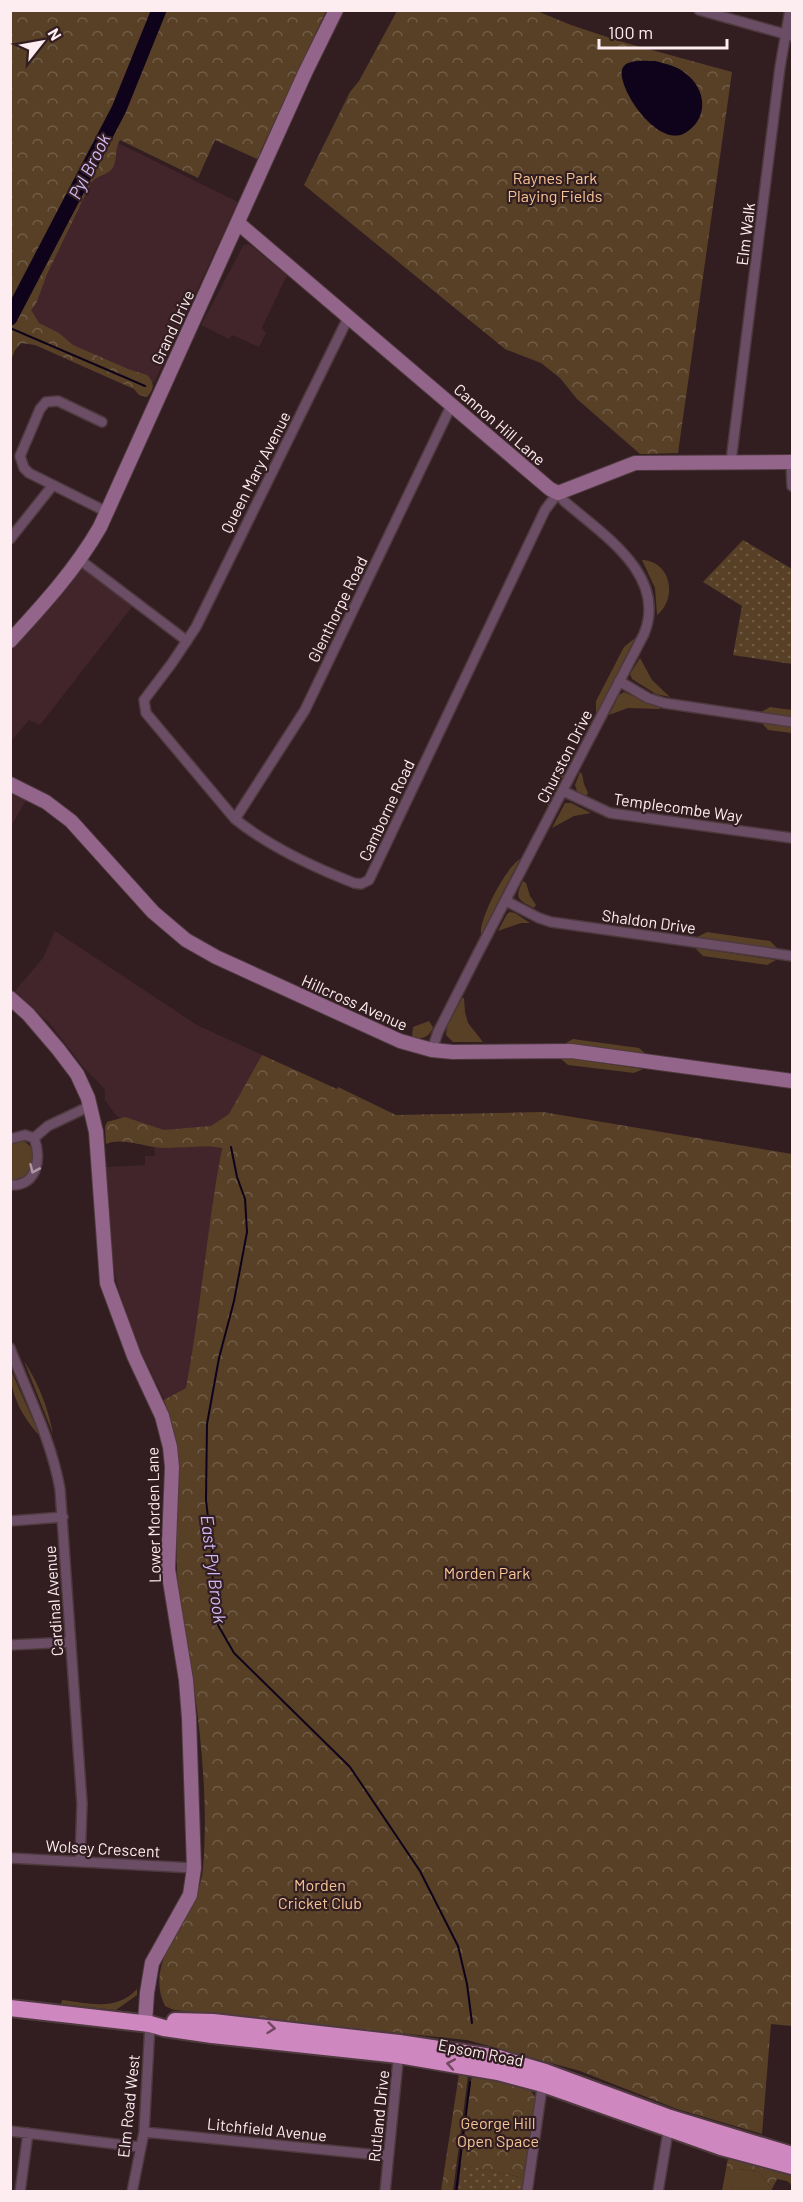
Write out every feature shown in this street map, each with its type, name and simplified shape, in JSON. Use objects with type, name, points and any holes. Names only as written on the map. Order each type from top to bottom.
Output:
[{"type":"highway","name":"Epsom Road","points":[[10,2008],[148,2023],[164,2020],[213,2022],[399,2049],[498,2072],[544,2078],[670,2124],[721,2147],[792,2166]]},
{"type":"highway","name":"Epsom Road","points":[[670,2124],[792,2155]]},
{"type":"street","name":"Grand Drive","points":[[10,641],[80,560],[100,527],[305,73],[336,10]]},
{"type":"street","points":[[699,10],[789,35]]},
{"type":"street","name":"Elm Walk","points":[[731,461],[745,341],[789,35],[790,10]]},
{"type":"street","name":"Cannon Hill Lane","points":[[238,223],[550,489],[558,493]]},
{"type":"street","name":"Queen Mary Avenue","points":[[146,713],[144,700],[188,641],[349,316]]},
{"type":"street","points":[[102,422],[52,400],[42,405],[20,456],[24,468],[29,473],[107,512]]},
{"type":"street","name":"Glenthorpe Road","points":[[235,819],[304,710],[452,404]]},
{"type":"street","points":[[558,493],[635,463],[792,462],[792,486]]},
{"type":"street","points":[[10,539],[53,485]]},
{"type":"street","name":"Churston Drive","points":[[432,1050],[438,1032],[647,626],[649,607],[645,586],[635,566],[558,493]]},
{"type":"street","name":"Camborne Road","points":[[146,713],[235,819],[252,832],[298,858],[354,883],[361,884],[369,880],[545,510],[558,493]]},
{"type":"street","points":[[80,560],[188,641]]},
{"type":"street","points":[[619,681],[648,698],[664,703],[792,722]]},
{"type":"street","name":"Hillcross Avenue","points":[[10,784],[46,802],[71,821],[160,918],[186,940],[216,957],[399,1041],[432,1050],[571,1051],[792,1081]]},
{"type":"street","name":"Templecombe Way","points":[[563,791],[610,813],[792,838]]},
{"type":"street","name":"Shaldon Drive","points":[[506,901],[538,918],[551,922],[792,956]]},
{"type":"street","name":"Lower Morden Lane","points":[[10,998],[39,1026],[66,1059],[84,1087],[97,1146],[107,1283],[134,1356],[162,1416],[170,1447],[172,1467],[168,1569],[189,1718],[195,1847],[190,1894],[152,1963],[146,1998],[148,2023]]},
{"type":"street","points":[[34,1138],[48,1126],[90,1106]]},
{"type":"street","points":[[10,1139],[25,1135],[34,1138]]},
{"type":"street","points":[[10,1185],[24,1183],[37,1169],[39,1152],[34,1138]]},
{"type":"street","name":"Cardinal Avenue","points":[[10,1348],[51,1452],[60,1489],[82,1804],[80,1861]]},
{"type":"street","points":[[10,1521],[63,1517]]},
{"type":"street","points":[[10,1646],[71,1642]]},
{"type":"street","name":"Wolsey Crescent","points":[[10,1858],[194,1868]]},
{"type":"street","name":"Elm Road West","points":[[132,2192],[144,2132],[148,2023]]},
{"type":"street","name":"Rutland Drive","points":[[385,2192],[399,2049]]},
{"type":"street","points":[[527,2192],[544,2078]]},
{"type":"street","points":[[658,2192],[670,2124]]},
{"type":"street","points":[[10,2131],[140,2147]]},
{"type":"street","name":"Litchfield Avenue","points":[[144,2132],[388,2156]]},
{"type":"street","points":[[20,2192],[28,2133]]},
{"type":"shaded area","points":[[655,61],[682,71],[698,87],[701,95],[701,112],[693,127],[685,133],[674,136],[661,132],[639,111],[624,84],[622,73],[624,66],[630,62]]},
{"type":"shaded area","points":[[112,140],[238,202],[154,383],[19,325]]},
{"type":"shaded area","points":[[246,244],[287,275],[262,328],[266,333],[259,347],[232,335],[229,339],[201,325]]},
{"type":"shaded area","points":[[84,564],[135,603],[40,725],[29,720],[11,741],[11,650],[56,600]]},
{"type":"shaded area","points":[[11,790],[27,799],[11,826]]},
{"type":"shaded area","points":[[55,931],[197,1025],[269,1058],[231,1130],[158,1131],[134,1124],[114,1113],[105,1100],[105,1090],[84,1068],[50,1024],[15,991],[43,958]]},
{"type":"shaded area","points":[[154,1146],[222,1147],[198,1328],[187,1389],[165,1401],[136,1341],[118,1288],[110,1247],[106,1167],[145,1165],[145,1156],[155,1156]]},
{"type":"green space","points":[[11,10],[326,11],[257,159],[215,140],[198,178],[120,140],[114,166],[91,183],[47,274],[36,304],[31,310],[39,323],[59,333],[73,345],[147,375],[153,386],[147,397],[35,345],[21,343],[11,360]]},
{"type":"green space","name":"Raynes Park Playing Fields","points":[[397,11],[537,11],[619,41],[732,72],[678,453],[640,454],[577,399],[560,378],[541,363],[505,349],[304,185],[350,92],[359,81]]},
{"type":"green space","points":[[743,540],[792,569],[792,664],[733,655],[742,606],[703,582]]},
{"type":"green space","points":[[642,560],[660,567],[668,582],[668,599],[664,608],[657,615],[655,588]]},
{"type":"green space","points":[[635,638],[596,715],[596,701],[624,647]]},
{"type":"green space","points":[[640,658],[652,680],[670,697],[656,694],[632,679],[630,674]]},
{"type":"green space","points":[[624,692],[660,709],[628,708],[609,715],[619,695]]},
{"type":"green space","points":[[770,707],[792,710],[792,717],[761,712]]},
{"type":"green space","points":[[761,722],[792,726],[792,733],[768,730]]},
{"type":"green space","points":[[562,770],[567,770],[548,807],[546,798]]},
{"type":"green space","points":[[580,772],[588,793],[586,797],[577,791],[575,785]]},
{"type":"green space","points":[[565,803],[571,803],[591,813],[574,816],[552,828]]},
{"type":"green space","points":[[520,859],[481,935],[484,918],[494,894],[508,872]]},
{"type":"green space","points":[[523,881],[536,905],[534,908],[519,898]]},
{"type":"green space","points":[[510,912],[530,923],[521,923],[498,931]]},
{"type":"green space","points":[[707,932],[770,941],[778,949],[697,937]]},
{"type":"green space","points":[[695,948],[776,960],[767,965],[703,956]]},
{"type":"green space","points":[[464,998],[468,1023],[483,1042],[453,1042],[446,1035],[447,1027]]},
{"type":"green space","points":[[429,1021],[433,1027],[428,1035],[422,1038],[412,1037],[413,1027]]},
{"type":"green space","points":[[573,1039],[639,1048],[647,1055],[564,1044]]},
{"type":"green space","name":"Morden Park","points":[[262,1055],[337,1089],[338,1087],[396,1115],[543,1112],[792,1154],[792,2026],[771,2024],[762,2134],[677,2109],[580,2071],[467,2040],[174,2010],[165,2006],[160,1988],[160,1971],[166,1953],[200,1886],[205,1823],[199,1731],[178,1584],[176,1447],[172,1424],[164,1400],[186,1388],[222,1148],[162,1148],[124,1142],[106,1144],[105,1127],[107,1122],[125,1117],[164,1130],[211,1126],[229,1114]]},
{"type":"green space","points":[[560,1058],[643,1069],[634,1073],[568,1065]]},
{"type":"green space","points":[[22,1139],[33,1149],[33,1161],[26,1176],[17,1180],[11,1179],[11,1144]]},
{"type":"green space","points":[[24,1361],[42,1396],[53,1434]]},
{"type":"green space","points":[[10,1368],[40,1436],[18,1405],[12,1387]]},
{"type":"green space","points":[[137,1989],[137,1995],[116,2010],[61,2004],[62,2000],[92,2004],[111,2003],[120,2001]]},
{"type":"green space","points":[[459,2074],[468,2076],[453,2191],[441,2191]]},
{"type":"green space","name":"George Hill Open Space","points":[[472,2075],[529,2088],[536,2098],[524,2178],[459,2164]]},
{"type":"green space","points":[[728,2158],[792,2175],[792,2185],[787,2181],[777,2179],[772,2189],[759,2172],[739,2169],[731,2191],[722,2191]]},
{"type":"green space","points":[[461,2164],[524,2178],[522,2191],[458,2191]]},
{"type":"green space","points":[[738,2169],[759,2172],[772,2192],[731,2191]]},
{"type":"waterway","name":"Pyl Brook","points":[[10,318],[119,109],[159,10]]},
{"type":"waterway","name":"East Pyl Brook","points":[[10,328],[145,386]]},
{"type":"waterway","name":"East Pyl Brook","points":[[231,1147],[237,1177],[245,1199],[247,1232],[207,1424],[206,1500],[212,1552],[213,1596],[218,1625],[234,1653],[350,1767],[420,1871],[458,1946],[467,1984],[472,2023]]},
{"type":"waterway","name":"East Pyl Brook","points":[[456,2192],[470,2082]]},
{"type":"park label","name":"Morden Cricket Club","points":[[320,1893]]}]
